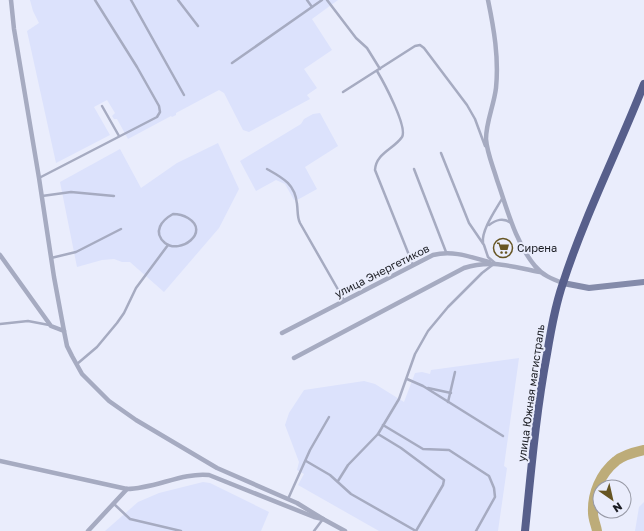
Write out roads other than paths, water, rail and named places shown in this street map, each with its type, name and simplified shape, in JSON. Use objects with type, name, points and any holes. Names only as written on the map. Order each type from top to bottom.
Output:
[{"type":"highway","name":"улица Южная магистраль","points":[[525,531],[543,373],[553,319],[563,283],[644,84]]},
{"type":"street","points":[[11,0],[14,29],[64,331],[68,346],[82,374],[116,407],[136,420],[217,468],[303,506],[345,531]]},
{"type":"street","points":[[488,0],[495,34],[497,64],[496,89],[486,134],[488,153],[514,228],[525,252],[540,272],[547,277],[563,283],[589,288],[644,282]]},
{"type":"street","name":"улица Энергетиков","points":[[282,333],[434,254],[446,252],[463,254],[495,263]]},
{"type":"street","points":[[0,255],[51,326],[64,331]]},
{"type":"street","points":[[294,358],[464,268],[481,264],[495,263],[540,272]]},
{"type":"street","points":[[0,461],[127,489],[139,488],[197,475],[210,476],[314,517],[323,519]]},
{"type":"street","points":[[88,531],[127,489]]},
{"type":"lane","points":[[39,178],[157,116],[160,112],[160,109],[137,67],[95,0]]},
{"type":"lane","points":[[131,0],[184,95]]},
{"type":"lane","points":[[178,0],[198,26]]},
{"type":"lane","points":[[307,0],[312,7]]},
{"type":"lane","points":[[232,63],[322,0]]},
{"type":"lane","points":[[328,0],[356,38],[367,48],[380,69]]},
{"type":"lane","points":[[343,92],[415,46],[422,46],[467,105],[475,119],[488,153]]},
{"type":"lane","points":[[377,71],[392,97],[403,132],[401,138],[378,160],[375,170],[376,176],[413,265]]},
{"type":"lane","points":[[102,106],[119,136]]},
{"type":"lane","points":[[338,481],[348,465],[378,434],[400,397],[418,348],[432,325],[482,273],[495,263],[488,257],[484,246],[469,223],[441,153]]},
{"type":"lane","points":[[267,169],[283,178],[290,186],[296,197],[298,218],[300,223],[344,300]]},
{"type":"lane","points":[[414,170],[446,252]]},
{"type":"lane","points":[[42,196],[71,192],[114,196]]},
{"type":"lane","points":[[484,246],[483,237],[486,229],[503,197]]},
{"type":"lane","points":[[174,214],[187,217],[194,224],[197,232],[192,240],[182,245],[168,245],[162,241],[158,234],[159,227],[165,220],[174,214]]},
{"type":"lane","points":[[486,229],[494,222],[501,219],[508,221],[514,228]]},
{"type":"lane","points":[[51,258],[79,251],[121,229]]},
{"type":"lane","points":[[76,364],[97,347],[117,323],[124,313],[136,288],[168,245]]},
{"type":"lane","points":[[0,324],[28,321],[51,326]]},
{"type":"lane","points":[[448,402],[455,372]]},
{"type":"lane","points":[[406,379],[426,388],[503,436]]},
{"type":"lane","points":[[426,388],[451,393]]},
{"type":"lane","points":[[288,499],[310,450],[330,417]]},
{"type":"lane","points":[[383,425],[423,449],[449,450],[489,476],[494,488],[495,497],[476,531]]},
{"type":"lane","points":[[306,461],[330,475],[351,494],[416,531],[443,485],[444,480],[401,448],[378,434]]},
{"type":"lane","points":[[114,504],[130,519],[181,531]]},
{"type":"lane","points":[[314,531],[323,519]]},
{"type":"waterway","points":[[597,531],[593,518],[593,506],[601,478],[610,466],[622,457],[644,450]]},
{"type":"place","name":"Сирена","points":[[503,248]]}]
